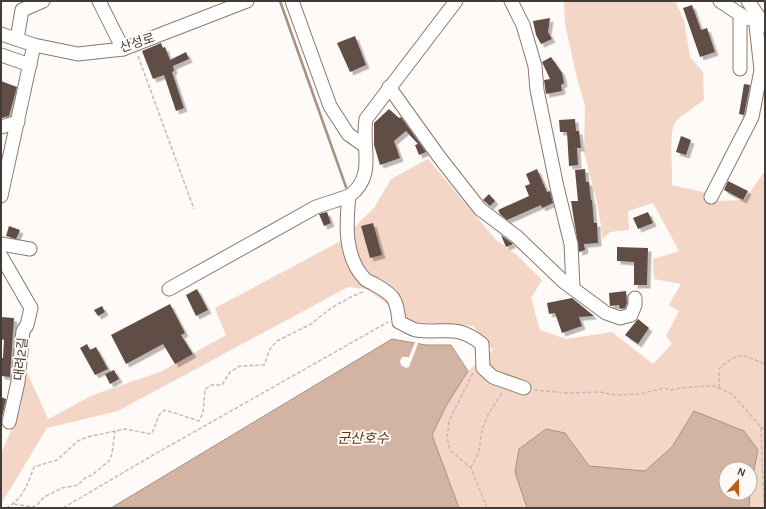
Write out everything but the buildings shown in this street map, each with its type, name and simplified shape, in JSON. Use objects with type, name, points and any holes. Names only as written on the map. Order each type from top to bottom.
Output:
[{"type":"street","points":[[17,39],[22,10],[43,1]]},
{"type":"street","points":[[99,1],[128,46]]},
{"type":"street","name":"산성로","points":[[1,34],[34,45],[78,54],[128,46],[246,1]]},
{"type":"street","points":[[292,1],[330,106],[348,134],[365,146]]},
{"type":"street","points":[[169,289],[316,207],[349,196],[357,191],[363,180],[368,160],[364,131],[366,119],[456,1]]},
{"type":"street","points":[[511,1],[522,25],[535,66],[538,96],[557,187],[571,244],[572,288]]},
{"type":"street","points":[[720,1],[762,27]]},
{"type":"street","points":[[711,197],[752,117],[761,70],[762,27],[748,1]]},
{"type":"street","points":[[740,14],[740,69]]},
{"type":"street","points":[[1,196],[34,45]]},
{"type":"street","points":[[1,55],[30,65]]},
{"type":"street","points":[[389,87],[440,158],[480,209],[516,237],[545,265],[572,288],[606,313],[620,318],[631,315],[634,310],[635,298]]},
{"type":"street","points":[[1,127],[18,122]]},
{"type":"street","points":[[349,196],[347,220],[351,257],[365,280],[387,291],[392,296],[398,307],[399,322],[415,330],[449,329],[472,335],[482,344],[483,368],[493,377],[524,388]]},
{"type":"street","points":[[1,244],[30,248]]},
{"type":"street","name":"대려2길","points":[[1,256],[31,308],[27,325],[23,331],[18,382],[9,422]]},
{"type":"path","points":[[128,46],[194,209]]},
{"type":"path","points":[[199,421],[204,412],[205,389],[212,384],[222,385],[230,372],[240,366],[264,365],[270,349],[277,341],[311,324],[331,308],[350,297],[370,289],[374,284]]},
{"type":"path","points":[[63,508],[203,426],[399,316]]},
{"type":"path","points":[[719,388],[719,369],[734,356],[741,355],[765,364]]},
{"type":"path","points":[[474,373],[449,420],[447,437],[450,450],[471,468],[488,508]]},
{"type":"path","points":[[524,388],[568,393],[600,392],[614,395],[640,394],[664,388],[671,390],[687,387],[714,386],[732,394],[765,430]]},
{"type":"path","points":[[471,468],[479,451],[482,429],[489,413],[504,389]]},
{"type":"path","points":[[6,508],[14,504],[25,490],[34,467],[57,460],[78,441],[87,437],[125,429],[151,434],[156,428],[158,416],[165,410],[199,421],[203,426]]},
{"type":"path","points":[[761,427],[764,508]]},
{"type":"path","points":[[14,504],[33,507],[38,504],[44,496],[62,488],[78,485],[85,478],[92,475],[109,461],[112,454],[115,431]]},
{"type":"shaded area","points":[[564,1],[675,1],[684,20],[690,57],[703,72],[704,100],[679,118],[674,125],[671,141],[672,185],[707,193],[717,201],[744,200],[765,171],[765,508],[749,508],[749,501],[758,501],[758,461],[756,461],[758,450],[744,431],[694,411],[672,447],[645,471],[589,466],[565,433],[524,500],[527,508],[459,508],[432,435],[446,406],[468,371],[493,350],[473,326],[413,322],[366,289],[348,287],[118,411],[47,428],[1,504],[1,454],[20,409],[27,372],[48,419],[93,395],[160,372],[226,335],[215,308],[339,242],[374,208],[391,179],[428,159],[496,240],[517,255],[542,280],[531,298],[540,330],[566,339],[612,332],[653,364],[672,344],[666,336],[679,311],[669,305],[681,284],[654,279],[653,259],[679,251],[653,203],[628,211],[629,230],[610,232],[603,239],[597,202],[584,152],[585,106],[565,24]]},
{"type":"water","name":"군산호수","points":[[392,339],[426,345],[451,345],[468,371],[446,406],[432,435],[459,508],[111,508]]},
{"type":"water","points":[[694,411],[744,431],[758,450],[756,461],[718,461],[718,501],[749,501],[749,508],[527,508],[515,472],[519,449],[546,429],[565,433],[589,466],[645,471],[672,447]]},
{"type":"pier","points":[[416,340],[419,341],[409,367],[406,368],[401,365],[400,361],[402,357],[409,357]]},
{"type":"waterway","points":[[280,1],[346,187]]}]
